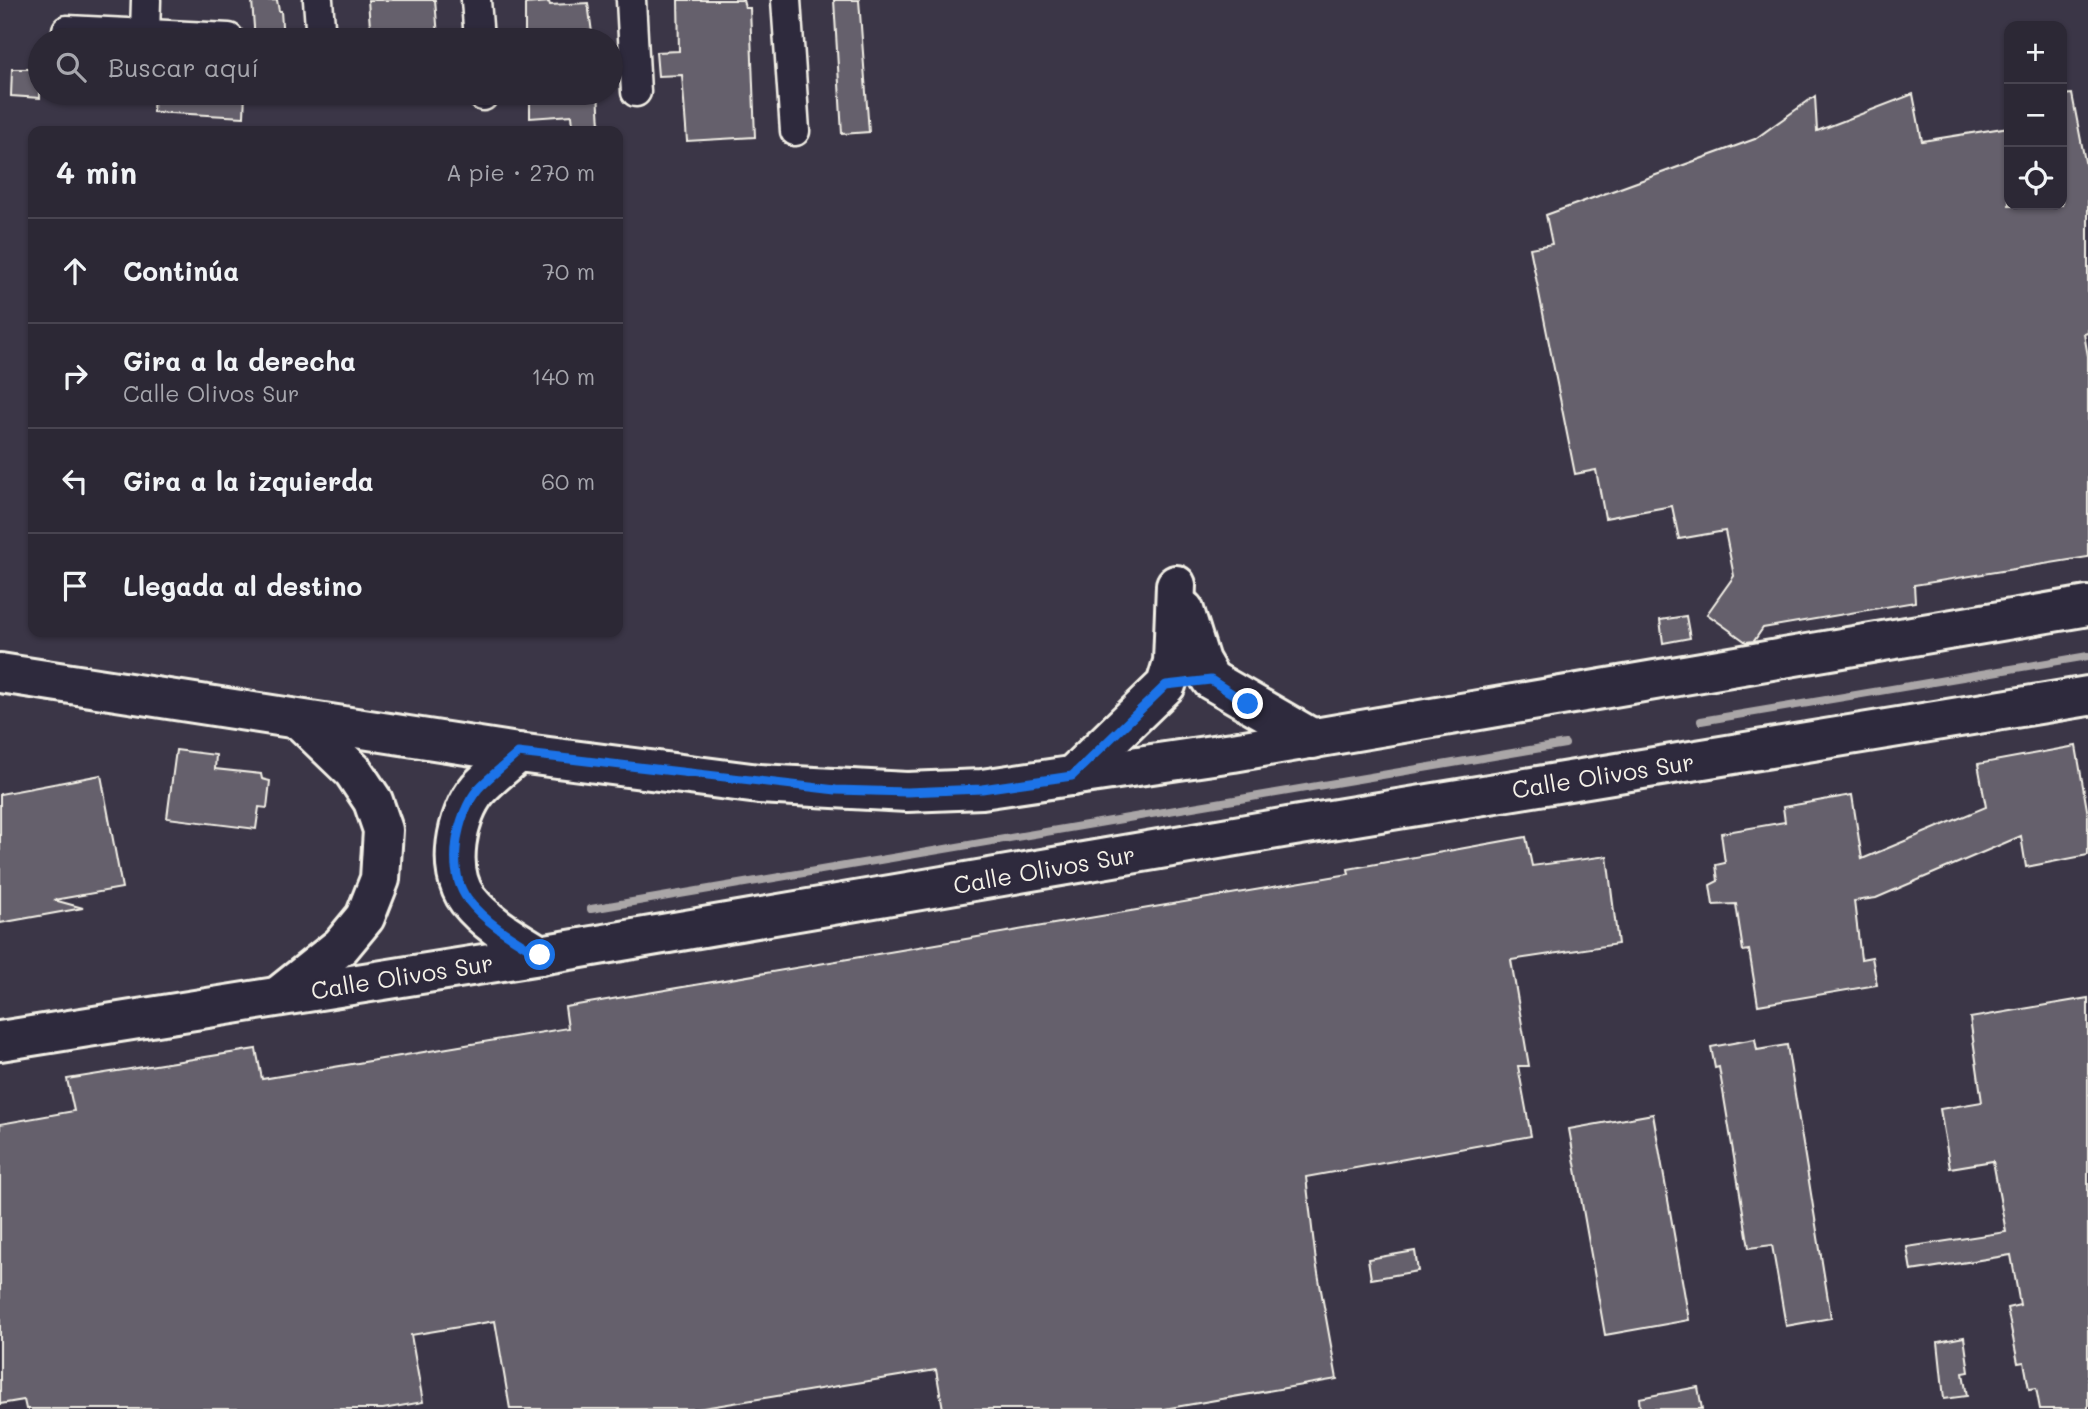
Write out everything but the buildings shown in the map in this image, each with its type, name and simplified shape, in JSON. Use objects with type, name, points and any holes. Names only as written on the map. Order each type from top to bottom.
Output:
[{"type":"main road","points":[[1072,776],[1166,685],[1173,662],[1176,585],[1200,661],[1211,680],[1313,739]]},
{"type":"main road","points":[[0,673],[518,753],[836,790],[907,792],[982,789],[1313,739],[2088,606]]},
{"type":"main road","points":[[1166,685],[1211,680]]},
{"type":"main road","name":"Calle Olivos Sur","points":[[0,1041],[540,955],[1294,825],[2088,696]]},
{"type":"main road","points":[[279,995],[341,946],[365,917],[380,879],[383,830],[373,801],[354,771],[300,720]]},
{"type":"main road","points":[[518,753],[478,790],[464,811],[456,839],[456,864],[466,898],[494,926],[540,955]]},
{"type":"street","points":[[145,28],[146,0]]},
{"type":"street","points":[[318,0],[320,28]]},
{"type":"street","points":[[476,0],[478,28]]},
{"type":"street","points":[[631,0],[636,92]]},
{"type":"street","points":[[786,0],[795,131]]},
{"type":"waterway","points":[[1701,721],[2088,656]]},
{"type":"waterway","points":[[591,909],[1565,744]]},
{"type":"route","points":[[540,955],[494,926],[466,898],[456,864],[456,839],[464,811],[478,790],[518,753],[760,784],[836,790],[907,792],[982,789],[1072,776],[1166,685],[1181,681],[1211,680],[1248,704]]}]
